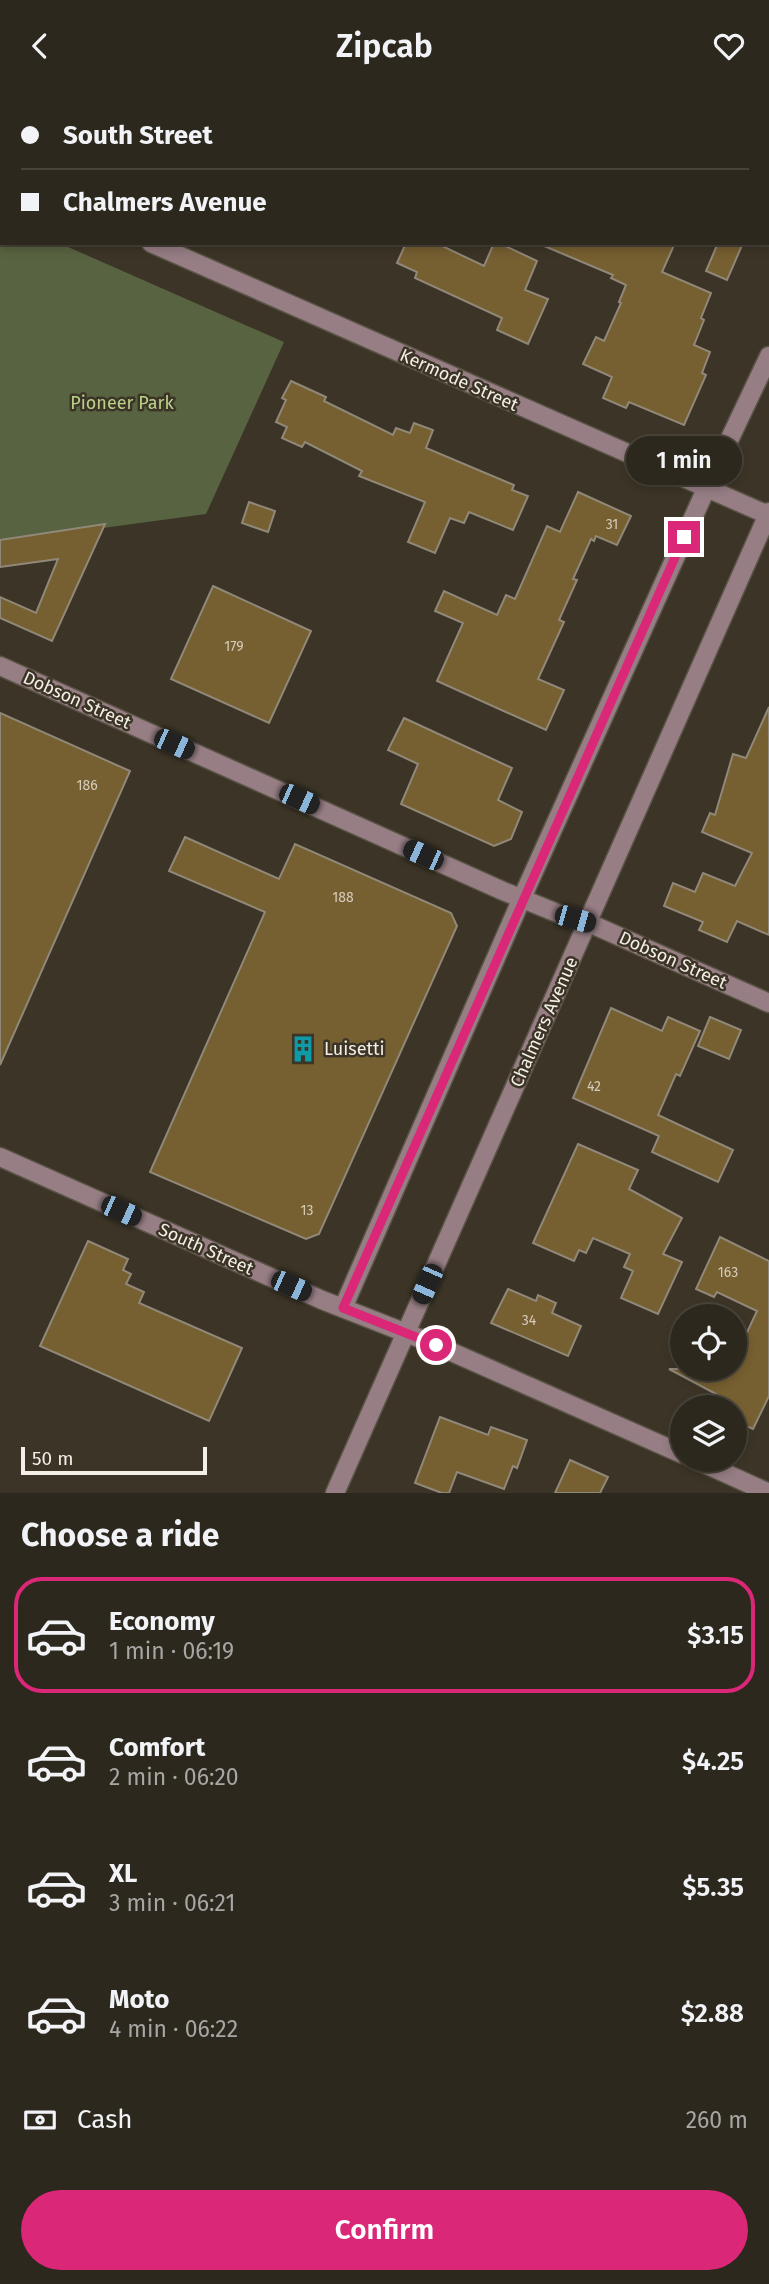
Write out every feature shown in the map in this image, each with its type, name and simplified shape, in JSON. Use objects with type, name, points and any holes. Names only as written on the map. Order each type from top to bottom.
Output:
[{"type":"street","name":"Kermode Street","points":[[155,245],[768,514]]},
{"type":"street","points":[[343,1308],[522,898],[706,489],[769,356]]},
{"type":"street","name":"Chalmers Avenue","points":[[335,1493],[768,514]]},
{"type":"street","name":"Dobson Street","points":[[0,666],[522,898],[589,923],[769,1003]]},
{"type":"street","name":"South Street","points":[[0,1157],[670,1449]]},
{"type":"street","points":[[723,1472],[769,1493]]},
{"type":"green space","name":"Pioneer Park","points":[[0,245],[64,245],[284,342],[206,514],[0,542]]},
{"type":"building","points":[[405,245],[440,245],[484,266],[493,245],[503,245],[537,261],[525,290],[548,299],[528,344],[497,330],[502,318],[415,278],[417,272],[397,263]]},
{"type":"building","points":[[542,245],[674,245],[662,272],[711,293],[694,345],[710,352],[702,373],[706,375],[684,425],[629,402],[626,408],[603,398],[612,377],[583,364],[596,337],[604,341],[621,303],[619,302],[626,285],[611,278],[613,275]]},
{"type":"building","points":[[717,245],[742,245],[727,280],[706,271]]},
{"type":"building","points":[[291,381],[326,397],[324,401],[393,435],[396,428],[410,433],[414,423],[433,430],[426,448],[514,485],[512,490],[528,496],[513,530],[469,512],[464,523],[450,518],[435,553],[408,542],[425,502],[359,476],[362,471],[305,442],[302,447],[282,438],[287,427],[276,422],[286,400],[282,398]]},
{"type":"building","points":[[578,492],[631,516],[617,545],[596,536],[594,541],[591,539],[573,579],[577,580],[559,620],[564,622],[538,679],[564,690],[546,730],[437,681],[463,623],[435,611],[444,591],[497,615],[506,595],[515,599],[547,526],[560,532]]},
{"type":"building","points":[[249,502],[275,511],[268,532],[242,523]]},
{"type":"building","points":[[105,524],[52,641],[0,618],[0,597],[36,613],[58,559],[0,567],[0,540]]},
{"type":"building","points":[[213,586],[311,631],[269,723],[171,679]]},
{"type":"building","points":[[769,707],[769,935],[737,921],[727,942],[699,930],[703,922],[664,906],[673,883],[695,892],[703,873],[735,886],[752,853],[702,832],[710,813],[715,815],[733,754],[746,758]]},
{"type":"building","points":[[0,713],[130,771],[0,1065]]},
{"type":"building","points":[[404,718],[512,768],[498,800],[522,812],[511,839],[494,846],[401,804],[418,764],[388,750]]},
{"type":"building","name":"Luisetti","points":[[185,837],[279,879],[295,844],[451,913],[457,926],[319,1234],[306,1239],[150,1172],[265,912],[169,871]]},
{"type":"building","points":[[611,1008],[662,1031],[668,1017],[700,1031],[680,1076],[676,1074],[658,1115],[733,1150],[718,1182],[652,1152],[659,1136],[573,1098]]},
{"type":"building","points":[[710,1017],[741,1030],[729,1059],[698,1046]]},
{"type":"building","points":[[578,1144],[638,1170],[629,1189],[682,1218],[663,1254],[682,1262],[658,1314],[621,1298],[633,1271],[624,1267],[630,1254],[593,1238],[586,1253],[579,1250],[574,1261],[533,1243]]},
{"type":"building","points":[[720,1237],[769,1261],[769,1396],[753,1429],[747,1426],[747,1395],[718,1395],[692,1381],[747,1381],[747,1332],[757,1311],[717,1292],[714,1297],[696,1289]]},
{"type":"building","points":[[88,1241],[128,1259],[123,1270],[131,1274],[126,1284],[144,1292],[139,1303],[242,1348],[209,1421],[40,1346]]},
{"type":"building","points":[[508,1289],[536,1301],[538,1295],[556,1303],[552,1313],[581,1326],[568,1356],[491,1323]]},
{"type":"building","points":[[440,1417],[488,1435],[491,1427],[527,1440],[517,1468],[513,1466],[504,1489],[457,1472],[449,1493],[415,1483]]},
{"type":"building","points":[[570,1460],[608,1477],[600,1493],[555,1493]]},
{"type":"place","name":"Luisetti","points":[[303,1049]]},
{"type":"route","points":[[436,1345],[343,1308],[522,898],[684,537]]}]
